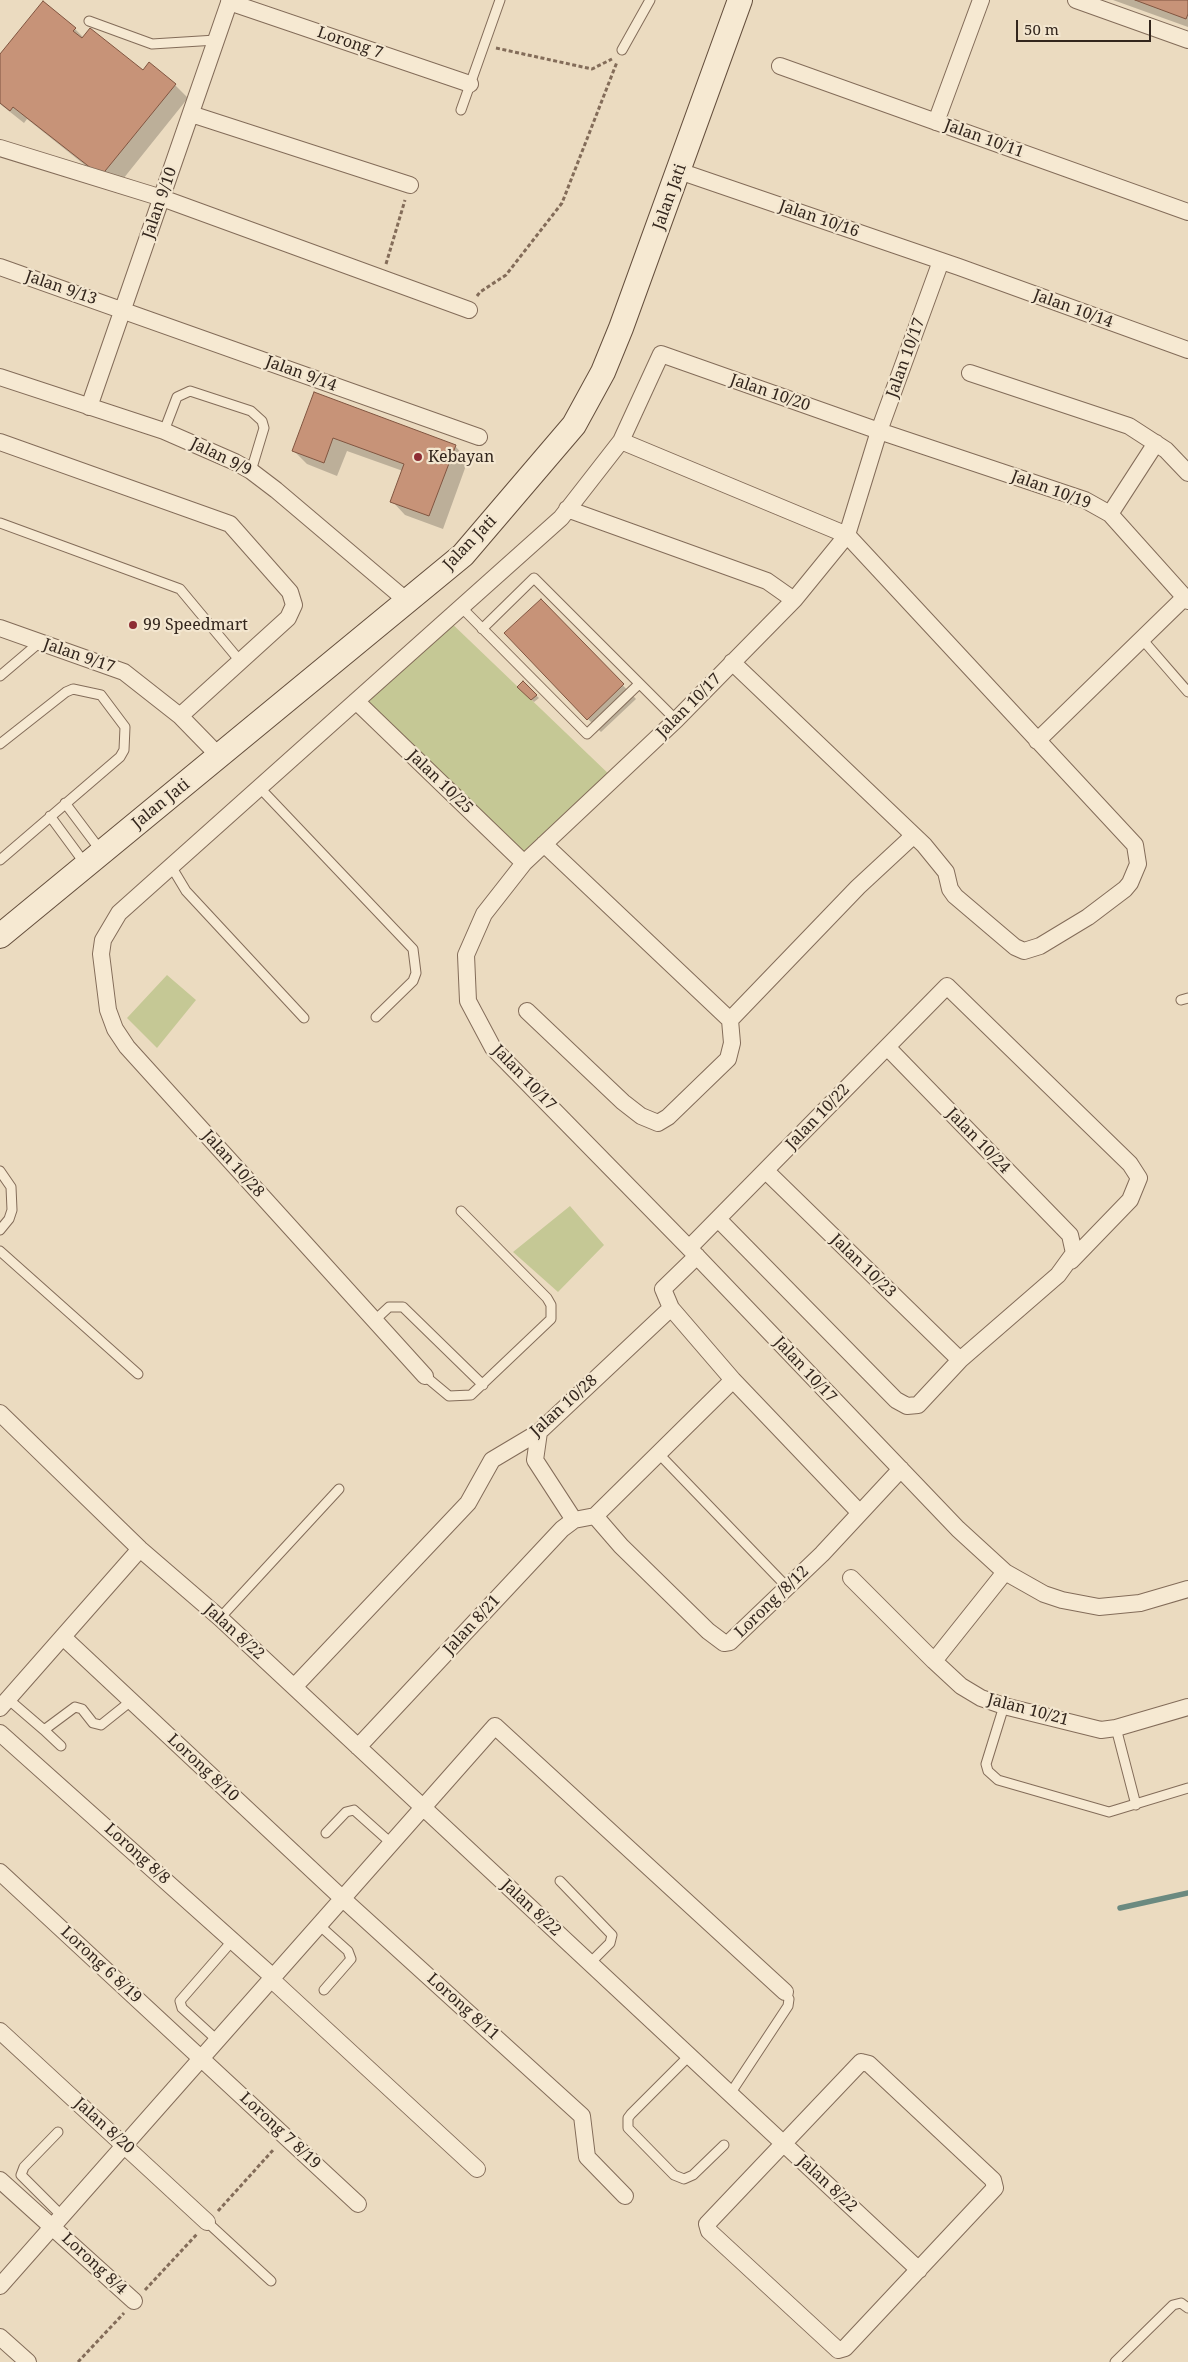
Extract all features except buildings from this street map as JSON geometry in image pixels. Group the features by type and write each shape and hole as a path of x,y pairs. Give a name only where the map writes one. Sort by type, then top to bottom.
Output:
{"street":[{"name":"Jalan Jati","path":"0,936 474,543 574,425 603,372 679,172 740,0"},
{"path":"936,122 981,0"},
{"path":"1076,0 1188,40"},
{"name":"Jalan 9/10","path":"89,407 230,1"},
{"name":"Lorong 7","path":"230,1 470,84"},
{"name":"Jalan 10/11","path":"780,66 1188,212"},
{"path":"191,114 410,185"},
{"path":"0,148 162,198 469,310"},
{"name":"Jalan 10/16","path":"679,172 959,268"},
{"name":"Jalan 10/17","path":"941,261 879,431 847,535 794,600 676,720 524,863 484,914 466,955 468,1002 493,1048 693,1252 958,1529 1005,1572 1044,1594 1062,1600 1099,1606 1140,1603 1188,1589"},
{"name":"Jalan 9/13","path":"0,267 122,310"},
{"name":"Jalan 10/14","path":"959,268 1188,350"},
{"name":"Jalan 9/14","path":"122,310 479,437"},
{"name":"Jalan 10/20","path":"621,441 661,354 879,431"},
{"path":"970,373 1129,426 1166,450 1188,473"},
{"name":"Jalan 9/9","path":"0,377 164,431 252,471 406,601"},
{"name":"Jalan 10/19","path":"879,431 1085,500 1110,514 1186,599"},
{"path":"171,866 561,518 621,441 847,535 1135,845 1138,864 1134,878 1125,889 1088,916 1040,946 1024,951 1004,939 955,896 940,863 924,845 732,662"},
{"path":"0,442 230,524 293,598 292,612 280,625 180,716"},
{"path":"1110,514 1156,443"},
{"path":"568,509 767,581 794,600"},
{"path":"1037,740 1186,599"},
{"name":"Jalan 9/17","path":"0,628 124,672 180,716 219,756"},
{"name":"Jalan 10/25","path":"356,701 524,863"},
{"path":"730,1020 858,886 913,836"},
{"path":"527,1011 623,1102 640,1116 658,1123 668,1117 728,1060 732,1043 730,1020 544,844"},
{"name":"Jalan 10/28","path":"171,866 119,913 103,940 101,954 108,1010 115,1029 127,1047 425,1376"},
{"name":"Jalan 10/22","path":"693,1252 718,1219 947,986 1130,1164 1139,1178 1130,1200 1069,1262"},
{"name":"Jalan 10/24","path":"887,1047 1070,1235 1074,1253 1069,1262"},
{"name":"Jalan 10/23","path":"766,1171 960,1360"},
{"path":"718,1219 896,1400 907,1406 918,1405 960,1360 1054,1279 1069,1262"},
{"path":"693,1252 663,1289 671,1308 733,1380 860,1513"},
{"name":"Jalan 10/28","path":"294,1687 468,1503 492,1460 539,1432 671,1308"},
{"path":"539,1432 535,1460 574,1520 595,1516 733,1380"},
{"name":"Jalan 8/22","path":"0,1413 140,1549 220,1618 919,2270"},
{"name":"Lorong /8/12","path":"595,1516 621,1546 708,1631 724,1643 736,1638 788,1588 901,1469"},
{"name":"Jalan 8/21","path":"358,1746 562,1529 574,1520"},
{"path":"4,1704 140,1549"},
{"path":"934,1661 1005,1572"},
{"name":"Jalan 10/21","path":"851,1578 934,1661 961,1686 980,1698 1004,1706 1101,1730 1116,1728 1188,1707"},
{"name":"Lorong 8/10","path":"63,1637 343,1898"},
{"path":"0,2286 495,1726 785,1992"},
{"name":"Lorong 8/8","path":"0,1733 234,1940 272,1978"},
{"name":"Lorong 6 8/19","path":"0,1872 202,2058"},
{"name":"Lorong 8/11","path":"343,1898 582,2116 587,2157 625,2196"},
{"path":"272,1978 476,2169"},
{"name":"Jalan 8/20","path":"0,2032 207,2222"},
{"name":"Lorong 7 8/19","path":"202,2058 358,2204"},
{"path":"861,2062 868,2064 889,2083 995,2184 993,2192 919,2270 842,2350 834,2348 707,2228 709,2220 861,2062"},
{"name":"Lorong 8/4","path":"0,2180 57,2221 134,2301"},
{"path":"0,2337 28,2362"}],"lane":[{"path":"461,110 500,0"},
{"path":"622,50 650,0"},
{"path":"89,21 152,44 216,40"},
{"path":"164,431 177,397 190,391 251,411 262,421 264,428 252,471"},
{"path":"0,523 180,589 240,661"},
{"path":"482,629 534,578 676,720"},
{"path":"461,607 587,734 640,684"},
{"path":"1142,639 1188,692"},
{"path":"0,676 40,642"},
{"path":"0,744 69,690 94,692 103,697 124,724 124,750 120,757 0,860"},
{"path":"259,787 413,949 416,973 413,981 376,1017"},
{"path":"66,803 94,859"},
{"path":"50,816 94,859"},
{"path":"171,866 186,891 304,1018"},
{"path":"0,1170 11,1187 12,1210 9,1219 0,1230"},
{"path":"425,1376 441,1392 453,1398 471,1395 547,1325 552,1312 547,1298 461,1211"},
{"path":"0,1251 138,1374"},
{"path":"375,1320 389,1307 404,1307 483,1385"},
{"path":"659,1454 788,1588"},
{"path":"220,1618 338,1489"},
{"path":"44,1730 75,1707 82,1709 93,1723 101,1726 131,1700"},
{"path":"4,1704 44,1730 61,1746"},
{"path":"1004,1706 987,1756 988,1771 1002,1782 1113,1812 1188,1788"},
{"path":"1116,1728 1136,1804"},
{"path":"326,1833 346,1812 354,1810 391,1844"},
{"path":"560,1882 612,1935 610,1942 590,1963"},
{"path":"319,1925 348,1951 351,1959 324,1990"},
{"path":"217,2040 182,2008 180,2001 234,1940"},
{"path":"730,2094 788,2006 789,1999 785,1992"},
{"path":"689,2056 631,2114 628,2118 628,2128 674,2175 684,2179 693,2175 724,2145"},
{"path":"57,2221 21,2175 24,2167 58,2132"},
{"path":"207,2222 271,2281"},
{"path":"1116,2362 1173,2305 1181,2303 1188,2308"}],"path":[{"path":"484,44 509,52 592,69 608,62 622,50"},
{"path":"469,310 480,292 506,274 562,203 622,50"},
{"path":"382,278 410,185"},
{"path":"78,2362 286,2137"}],"green space":[{"path":"445,617 614,779 524,863 356,701"},
{"path":"167,975 196,1000 157,1048 127,1018"},
{"path":"570,1206 604,1245 558,1292 513,1252"}],"waterway":[{"path":"1120,1908 1188,1893"}],"place":[{"name":"Kebayan","path":"418,457"},
{"name":"99 Speedmart","path":"133,625"}]}
